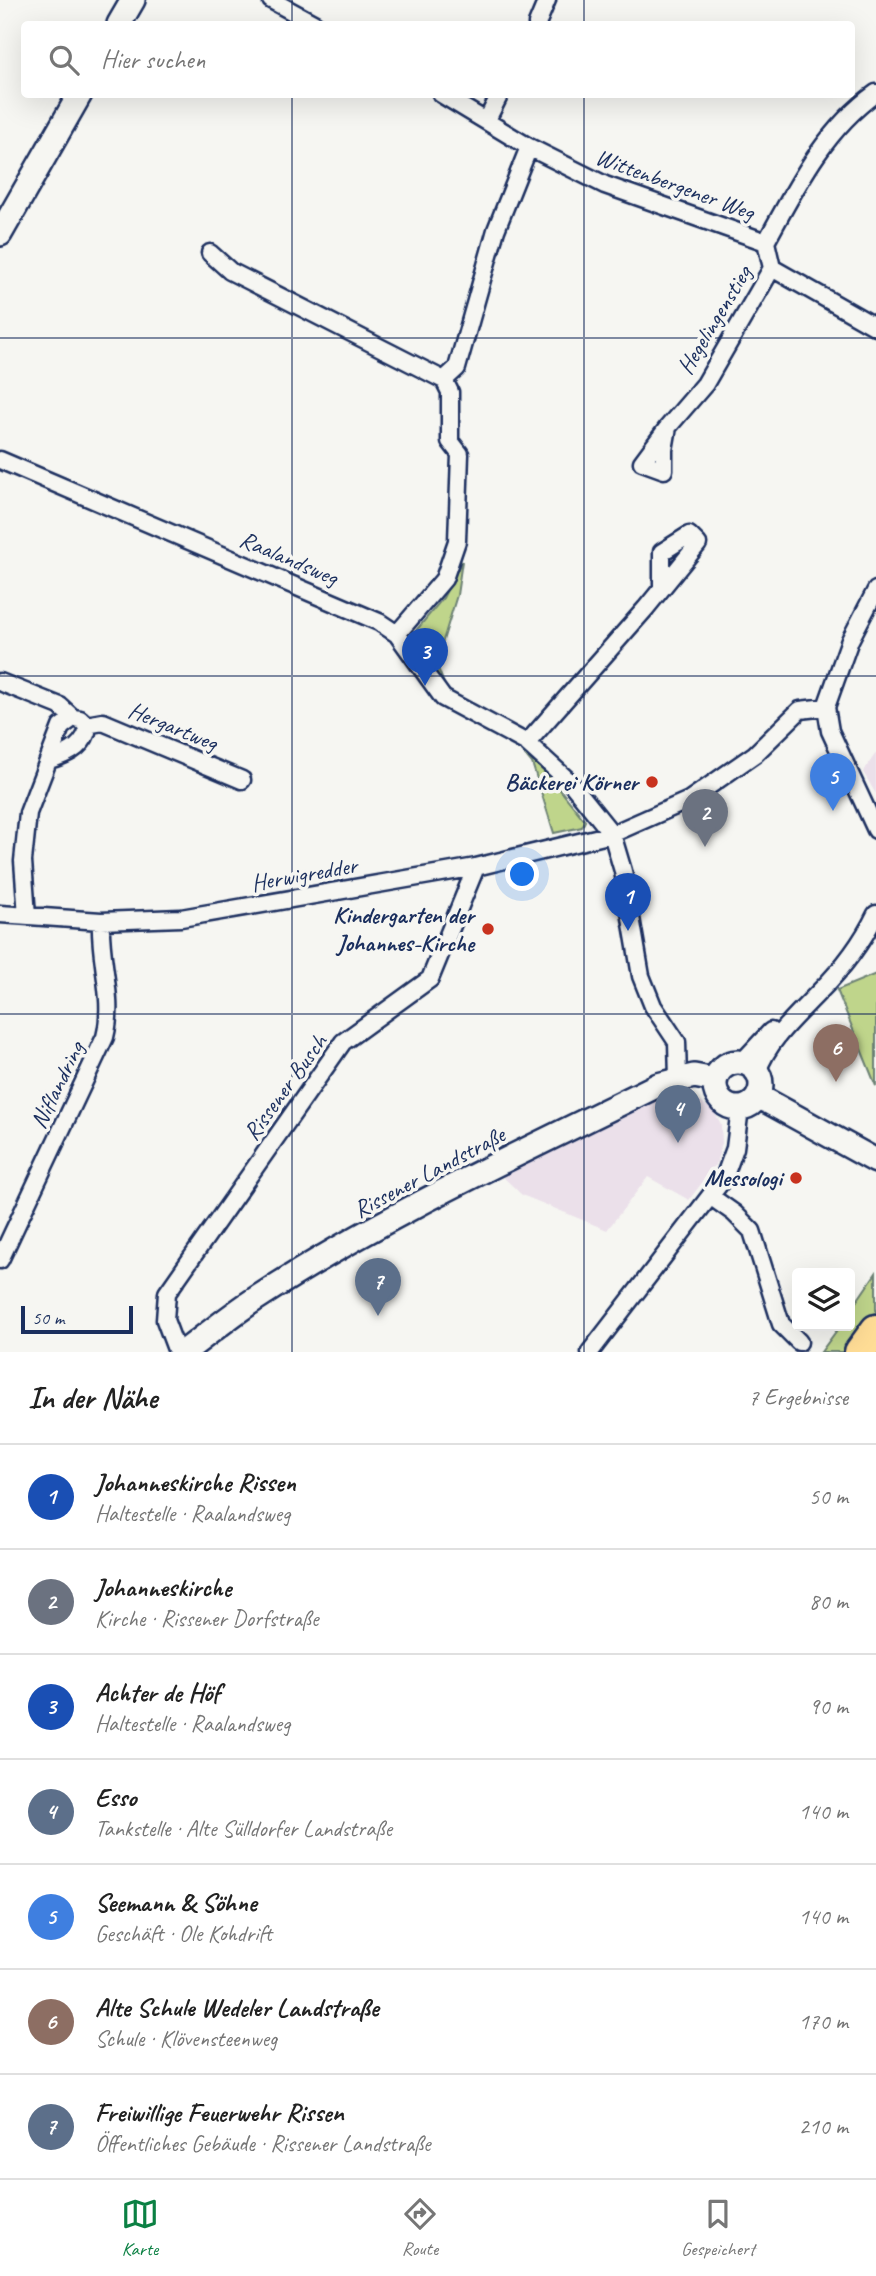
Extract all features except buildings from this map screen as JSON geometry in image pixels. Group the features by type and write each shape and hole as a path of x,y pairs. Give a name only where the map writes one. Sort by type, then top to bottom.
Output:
{"highway":[{"path":"860,1352 876,1330"}],"street":[{"path":"122,21 133,0"},
{"path":"271,0 310,21"},
{"path":"538,21 547,0"},
{"path":"766,242 813,158 860,104 876,93"},
{"path":"0,234 78,98"},
{"name":"Wittenbergener Weg","path":"448,98 529,147 606,185 766,242 772,268"},
{"path":"487,120 498,98"},
{"path":"444,380 457,368 496,230 529,147"},
{"path":"210,253 230,271 444,380 450,392 450,441 460,454 457,541 444,579 397,634"},
{"path":"772,268 876,327"},
{"name":"Hegelingenstieg","path":"668,428 705,384 772,268"},
{"name":"Raalandsweg","path":"0,460 379,622 397,634 443,698 527,743 571,783 612,834 623,871 641,976 653,1006 677,1042 678,1079"},
{"path":"527,743 663,588"},
{"path":"876,590 850,640 826,707 830,731 876,830"},
{"name":"Hergartweg","path":"1,682 60,705 80,721 103,722 242,780"},
{"name":"Herwigredder","path":"0,914 101,921 181,918 476,867 612,834 689,800 755,754 800,710 826,707"},
{"path":"27,916 23,862 28,813 61,727 80,721 88,732 79,746 66,755 49,760"},
{"name":"Rissener Busch","path":"177,1352 165,1320 167,1293 344,1042 430,979 476,867"},
{"path":"749,1067 854,952 876,914"},
{"name":"Niflandring","path":"0,1260 105,1037 110,1003 100,945 101,921"},
{"path":"590,1352 724,1178 749,1102 760,1080 749,1067 735,1062 722,1068 715,1080 718,1097 731,1107 749,1102 876,1161"},
{"name":"Rissener Landstraße","path":"184,1352 266,1292 434,1196 658,1085 694,1076 715,1080"},
{"path":"710,1196 734,1213 752,1231 781,1324 799,1342"}],"shaded area":[{"path":"876,753 876,794 863,772"},
{"path":"673,1097 696,1099 713,1110 721,1124 722,1143 716,1164 689,1200 648,1177 607,1230 522,1195 501,1175 654,1102"}],"green space":[{"path":"462,561 457,595 438,657 438,668 445,686 421,655 414,641 414,633 443,598"},
{"path":"522,751 549,776 585,821 582,827 554,833 532,763"},
{"path":"876,974 876,1086 837,990"},
{"path":"876,1273 876,1312 847,1352 821,1352 836,1331 855,1331 855,1304"}],"place":[{"name":"Achter de Höf","path":"425,686"},
{"name":"Bäckerei Körner","path":"652,782"},
{"name":"Seemann & Söhne","path":"833,811"},
{"name":"Johanneskirche","path":"705,847"},
{"name":"Kindergarten der Johannes-Kirche","path":"488,929"},
{"name":"Johanneskirche Rissen","path":"628,931"},
{"name":"Alte Schule Wedeler Landstraße","path":"836,1082"},
{"name":"Esso","path":"678,1143"},
{"name":"Messologi","path":"796,1178"},
{"name":"Freiwillige Feuerwehr Rissen","path":"378,1316"}]}
